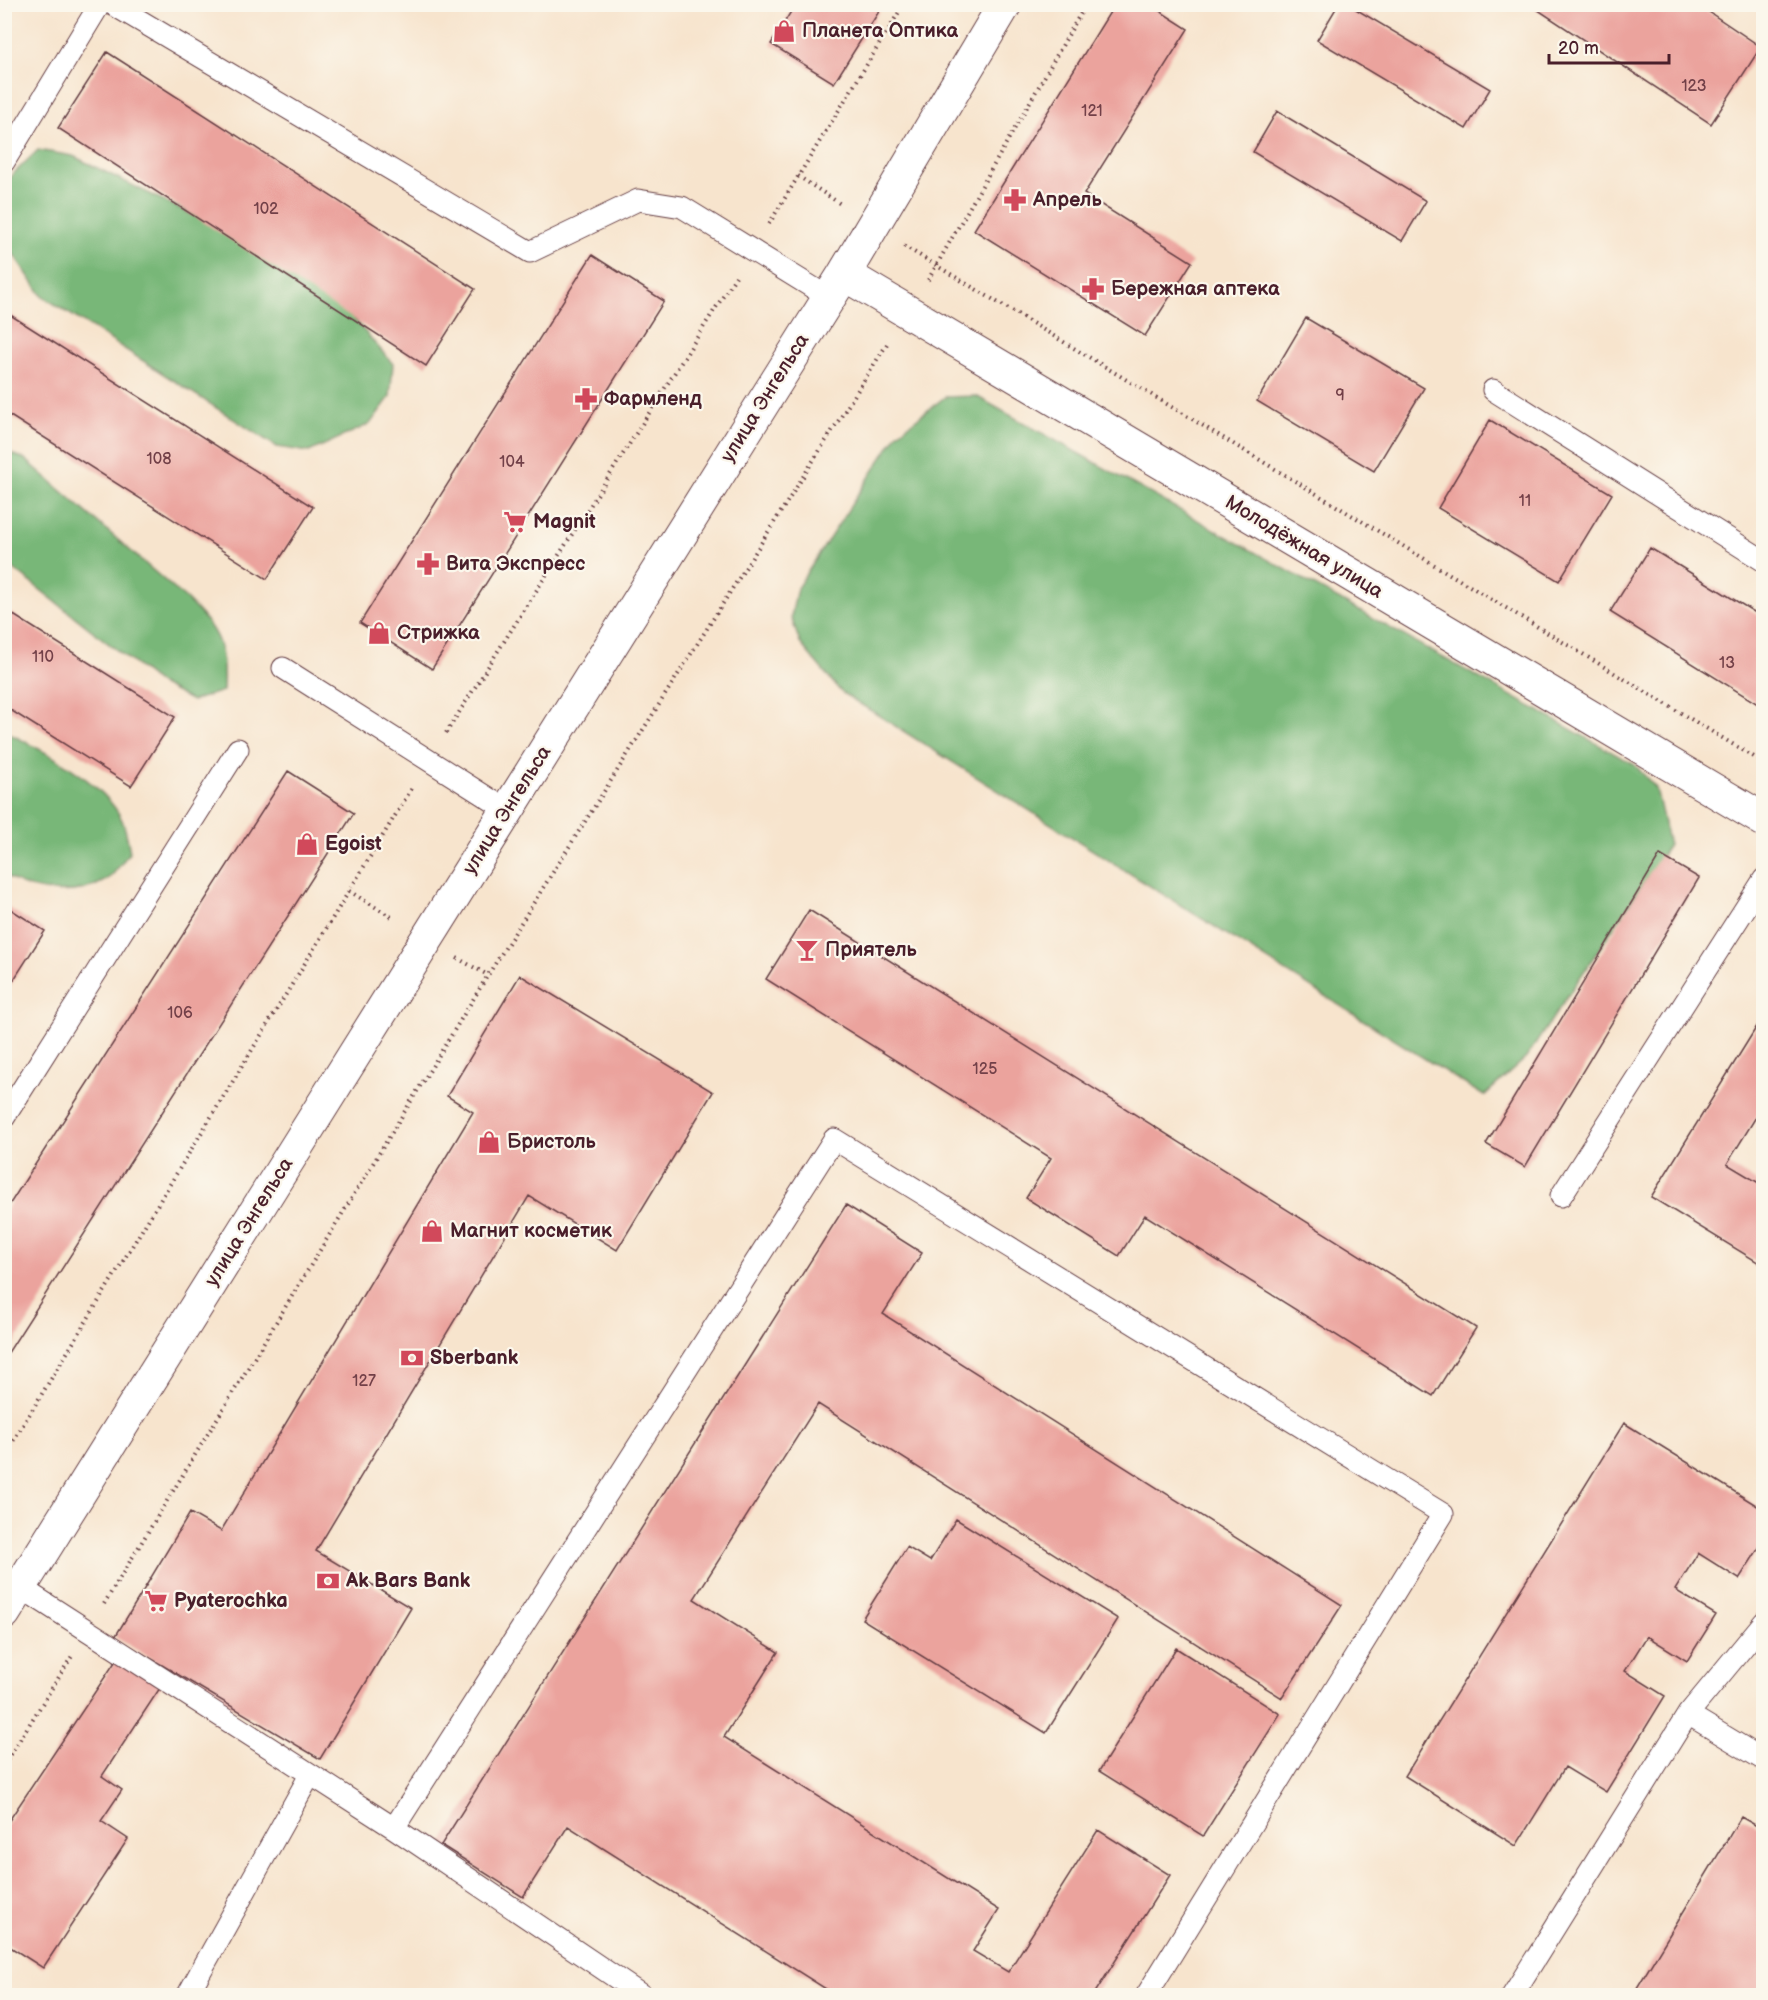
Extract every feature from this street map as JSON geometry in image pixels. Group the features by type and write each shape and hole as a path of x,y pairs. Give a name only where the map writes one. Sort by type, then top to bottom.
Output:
{"main road":[{"name":"улица Энгельса","path":"12,1600 836,286 1005,4"},
{"name":"Молодёжная улица","path":"836,286 908,312 1764,820"}],"lane":[{"path":"4,162 100,4"},
{"path":"112,4 530,252 638,200 682,207 753,251 836,286"},
{"path":"1493,390 1764,561"},
{"path":"283,668 507,810"},
{"path":"4,1118 238,749"},
{"path":"1561,1196 1764,879"},
{"path":"394,1828 834,1139 1443,1514 1146,1995"},
{"path":"12,1600 88,1631 394,1828 643,1995"},
{"path":"1512,1995 1688,1714 1764,1622"},
{"path":"1688,1714 1764,1760"},
{"path":"187,1995 310,1775"}],"path":[{"path":"4,1456 429,761 753,251 904,4"},
{"path":"4,1765 488,975 937,267 1086,4"},
{"path":"798,176 937,267 1764,763"}],"green space":[{"path":"38,150 73,156 199,218 347,311 393,364 390,397 370,424 309,452 277,447 42,296 5,242 4,191 12,175"},
{"path":"976,396 1635,765 1656,788 1669,845 1526,1058 1484,1096 841,692 800,643 791,617 797,588 898,433 945,397"},
{"path":"5,451 25,459 197,610 218,640 223,661 223,691 192,701 160,684 5,562"},
{"path":"4,731 36,747 87,779 113,806 122,820 130,852 109,878 82,889 55,891 28,886 5,875"}],"building":[{"path":"1115,4 1149,4 1188,29 1084,194 1192,262 1145,336 974,230"},
{"path":"1529,4 1697,4 1761,47 1711,124"},
{"path":"795,5 883,5 834,83 771,44"},
{"path":"1338,5 1349,5 1490,89 1466,129 1317,40"},
{"path":"107,52 475,289 426,366 58,128"},
{"path":"1277,111 1426,201 1402,241 1253,152"},
{"path":"592,255 664,301 432,669 360,623"},
{"path":"4,311 313,507 267,579 4,412"},
{"path":"1306,318 1424,388 1374,471 1257,401"},
{"path":"1490,420 1612,494 1559,581 1438,508"},
{"path":"1650,548 1764,618 1764,708 1610,612"},
{"path":"4,609 175,717 131,786 4,706"},
{"path":"288,771 354,813 4,1359 4,1213"},
{"path":"1660,855 1699,878 1525,1167 1486,1144"},
{"path":"4,905 45,931 4,995"},
{"path":"809,910 1476,1328 1433,1396 1145,1215 1119,1256 1026,1198 1051,1158 766,979"},
{"path":"520,975 713,1092 617,1250 529,1196 316,1551 411,1608 320,1759 115,1637 190,1513 221,1531 473,1112 447,1096"},
{"path":"1764,1015 1764,1104 1727,1164 1764,1186 1764,1266 1651,1197"},
{"path":"846,1205 922,1253 883,1314 1342,1605 1282,1698 818,1404 694,1599 778,1652 724,1737 999,1910 973,1951 1008,1972 1098,1830 1170,1875 1093,1996 837,1996 568,1826 523,1897 441,1845"},
{"path":"1624,1423 1764,1510 1764,1540 1739,1579 1698,1553 1675,1590 1716,1615 1687,1661 1647,1636 1625,1671 1665,1696 1606,1792 1565,1767 1516,1846 1405,1776"},
{"path":"956,1519 1118,1619 1046,1733 862,1619 907,1547 930,1561"},
{"path":"1176,1648 1280,1714 1203,1836 1099,1771"},
{"path":"119,1656 162,1685 102,1776 122,1790 101,1821 128,1839 43,1968 4,1943 4,1828"},
{"path":"1741,1817 1764,1830 1764,1996 1632,1996"}],"place":[{"name":"Планета Оптика","path":"784,31"},
{"name":"Апрель","path":"1015,200"},
{"name":"Бережная аптека","path":"1093,289"},
{"name":"Фармленд","path":"586,399"},
{"name":"Magnit","path":"515,522"},
{"name":"Вита Экспресс","path":"428,564"},
{"name":"Стрижка","path":"379,633"},
{"name":"Egoist","path":"307,844"},
{"name":"Приятель","path":"807,950"},
{"name":"Бристоль","path":"489,1142"},
{"name":"Магнит косметик","path":"432,1231"},
{"name":"Sberbank","path":"412,1358"},
{"name":"Ak Bars Bank","path":"328,1581"},
{"name":"Pyaterochka","path":"156,1601"}]}
